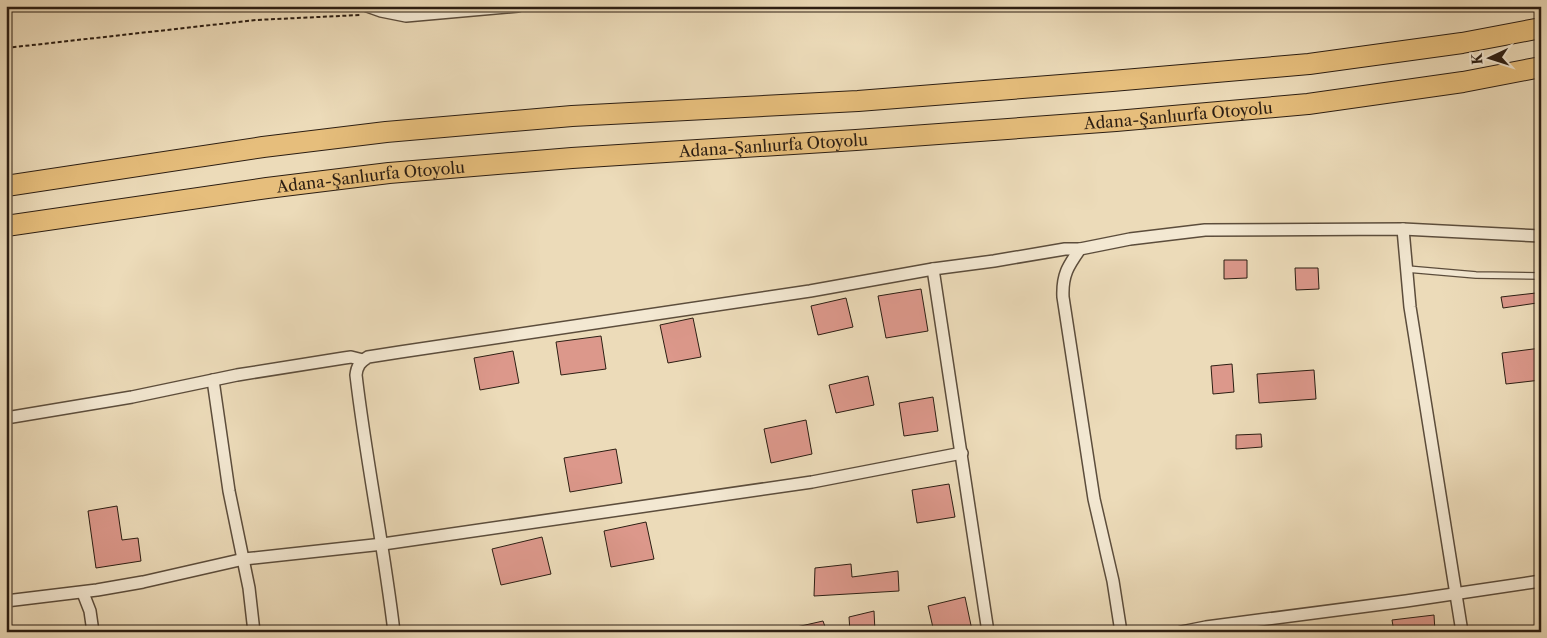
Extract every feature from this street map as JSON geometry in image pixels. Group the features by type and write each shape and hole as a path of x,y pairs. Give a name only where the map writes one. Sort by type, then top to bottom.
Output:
{"highway":[{"path":"6,186 263,147 386,132 572,116 858,100 1309,64 1462,43 1541,28"},
{"name":"Adana-Şanlıurfa Otoyolu","path":"6,226 267,188 389,173 572,158 1097,123 1298,105 1463,82 1541,67"}],"street":[{"path":"365,11 381,11 406,16 518,6"},
{"path":"1403,229 1410,307 1462,632"},
{"path":"394,632 383,544 366,452 356,375 357,367 364,360 373,356 810,291 933,269 1065,249 1080,249 1130,239 1205,230 1403,229 1541,236"},
{"path":"1080,249 1065,272 1063,297 1094,499 1113,581 1121,632"},
{"path":"933,269 988,632"},
{"path":"6,418 344,358 351,357 364,360"},
{"path":"213,380 229,490 250,588 254,632"},
{"path":"6,601 83,592 143,582 244,559 383,544 812,482 962,454"},
{"path":"1181,632 1541,581"},
{"path":"83,592 90,611 93,632"}],"lane":[{"path":"1407,269 1476,275 1541,276"}],"path":[{"path":"6,48 256,20 365,11"}],"building":[{"path":"1224,260 1247,260 1247,278 1224,279"},
{"path":"1295,268 1318,268 1319,289 1296,290"},
{"path":"921,289 928,331 886,338 878,296"},
{"path":"1536,293 1537,303 1503,308 1501,297"},
{"path":"846,298 853,327 818,335 811,306"},
{"path":"693,318 701,357 668,363 660,325"},
{"path":"601,336 606,369 561,375 556,342"},
{"path":"1541,348 1541,380 1506,384 1502,353"},
{"path":"513,351 519,383 480,390 474,358"},
{"path":"1232,364 1234,392 1213,394 1211,366"},
{"path":"1314,370 1316,399 1259,403 1257,374"},
{"path":"868,376 874,405 836,413 829,385"},
{"path":"933,397 938,431 904,436 899,403"},
{"path":"806,420 812,454 771,463 764,429"},
{"path":"1261,434 1262,447 1236,449 1236,435"},
{"path":"616,449 622,483 570,492 564,458"},
{"path":"949,484 955,517 917,523 912,490"},
{"path":"117,506 122,540 138,538 141,561 96,568 88,511"},
{"path":"646,522 654,559 611,567 604,531"},
{"path":"542,537 551,574 501,585 492,549"},
{"path":"851,564 852,577 898,571 899,591 814,596 815,568"},
{"path":"965,597 972,630 963,632 934,632 928,606"},
{"path":"874,611 875,632 850,632 849,617"},
{"path":"1434,615 1435,632 1394,632 1392,620"},
{"path":"823,621 827,632 792,632 792,628"}]}
